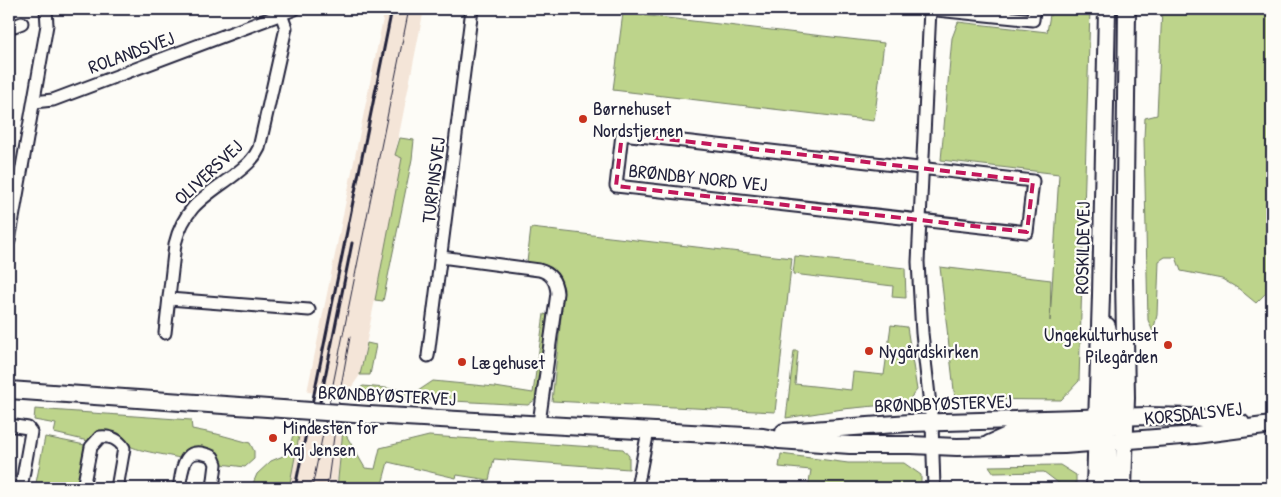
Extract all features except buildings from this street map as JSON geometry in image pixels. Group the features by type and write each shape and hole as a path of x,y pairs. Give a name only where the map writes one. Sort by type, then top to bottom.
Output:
{"street":[{"path":"9,241 47,25 46,9"},
{"name":"ROLANDSVEJ","path":"34,102 53,100 295,9"},
{"name":"TURPINSVEJ","path":"428,356 472,9"},
{"path":"934,488 934,446 922,333 918,262 929,9 1033,20 1034,9"},
{"name":"ROSKILDEVEJ","path":"1107,9 1102,295 1110,430 1123,488"},
{"name":"ROSKILDEVEJ","path":"1095,488 1110,430 1124,175 1127,9"},
{"name":"OLIVERSVEJ","path":"165,333 175,244 178,230 184,218 203,197 247,166 259,148 286,28 281,14"},
{"path":"9,28 22,23"},
{"name":"BRØNDBY NORD VEJ","path":"622,134 1033,181 1027,232 919,220 616,186 622,134"},
{"path":"441,257 539,270 548,274 553,280 557,293 539,423"},
{"path":"169,299 308,310"},
{"name":"BRØNDBYØSTERVEJ","path":"9,390 282,409 763,437 779,440 850,445 1064,445 1110,430"},
{"name":"KORSDALSVEJ","path":"1110,430 1194,417 1269,425"},
{"name":"BRØNDBYØSTERVEJ","path":"763,437 780,432 910,423 1110,430"},
{"path":"9,425 28,428 31,432 21,488"},
{"name":"KORSDALSVEJ","path":"1110,430 1195,435 1269,425"},
{"path":"1109,488 1110,430"},
{"path":"637,488 648,431"},
{"path":"83,488 91,447 100,437 105,437 114,438 124,448 117,488"},
{"path":"178,488 186,458 193,453 200,452 213,456 216,464 213,488"}],"highlighted area":[{"path":"622,134 1033,181 1027,232 616,186"}],"shaded area":[{"path":"385,9 424,9 395,155 403,158 360,375 346,395 307,392"},
{"path":"301,426 343,430 336,488 289,488"}],"green space":[{"path":"1051,9 1090,9 1079,381 1061,400 955,399 940,267 1051,280 1050,321 1059,174 941,160 952,38 958,22 1047,32"},
{"path":"1162,9 1229,9 1272,16 1272,287 1256,303 1239,289 1222,279 1181,271 1176,257 1165,257 1159,261 1157,315 1153,332 1148,320 1144,138 1145,118 1157,115"},
{"path":"623,13 884,43 874,121 613,90"},
{"path":"400,138 414,140 412,159 383,301 375,300 402,158 395,155"},
{"path":"531,228 792,258 775,412 552,401 564,289 558,276 551,268 527,262"},
{"path":"795,256 905,268 906,298 892,297 893,286 793,274"},
{"path":"544,314 547,315 536,399 528,405 359,396 360,388 363,386 418,391 433,381 533,393"},
{"path":"891,325 907,327 917,390 906,403 843,409 786,418 794,351 798,351 795,384 851,390 853,372 884,375"},
{"path":"367,343 376,345 370,375 360,375"},
{"path":"35,409 191,420 192,429 250,443 254,451 254,459 245,467 221,464 213,453 202,449 191,451 179,458 134,448 119,435 111,432 97,433 90,437 88,441 54,433 56,424 34,420"},
{"path":"301,426 289,488 251,488 257,474 271,461 283,456 290,446 295,427"},
{"path":"343,430 365,468 375,469 380,448 429,436 623,449 629,456 629,469 494,459 489,480 457,475 456,478 388,462 381,488 337,488"},
{"path":"45,437 85,445 77,488 35,488"},
{"path":"781,454 848,463 904,463 921,475 921,488 808,488 811,470 779,467"},
{"path":"1060,465 1076,475 1076,488 1065,488 1044,472 994,473 989,466"}],"tram line":[{"path":"312,488 409,9"},
{"path":"327,488 340,392 350,337"}],"railway":[{"path":"295,488 392,9"},
{"path":"319,407 352,243"}],"place":[{"name":"Børnehuset Nordstjernen","path":"583,119"},
{"name":"Ungekulturhuset Pilegården","path":"1168,345"},
{"name":"Nygårdskirken","path":"869,351"},
{"name":"Lægehuset","path":"462,362"},
{"name":"Mindesten for Kaj Jensen","path":"273,438"}]}
